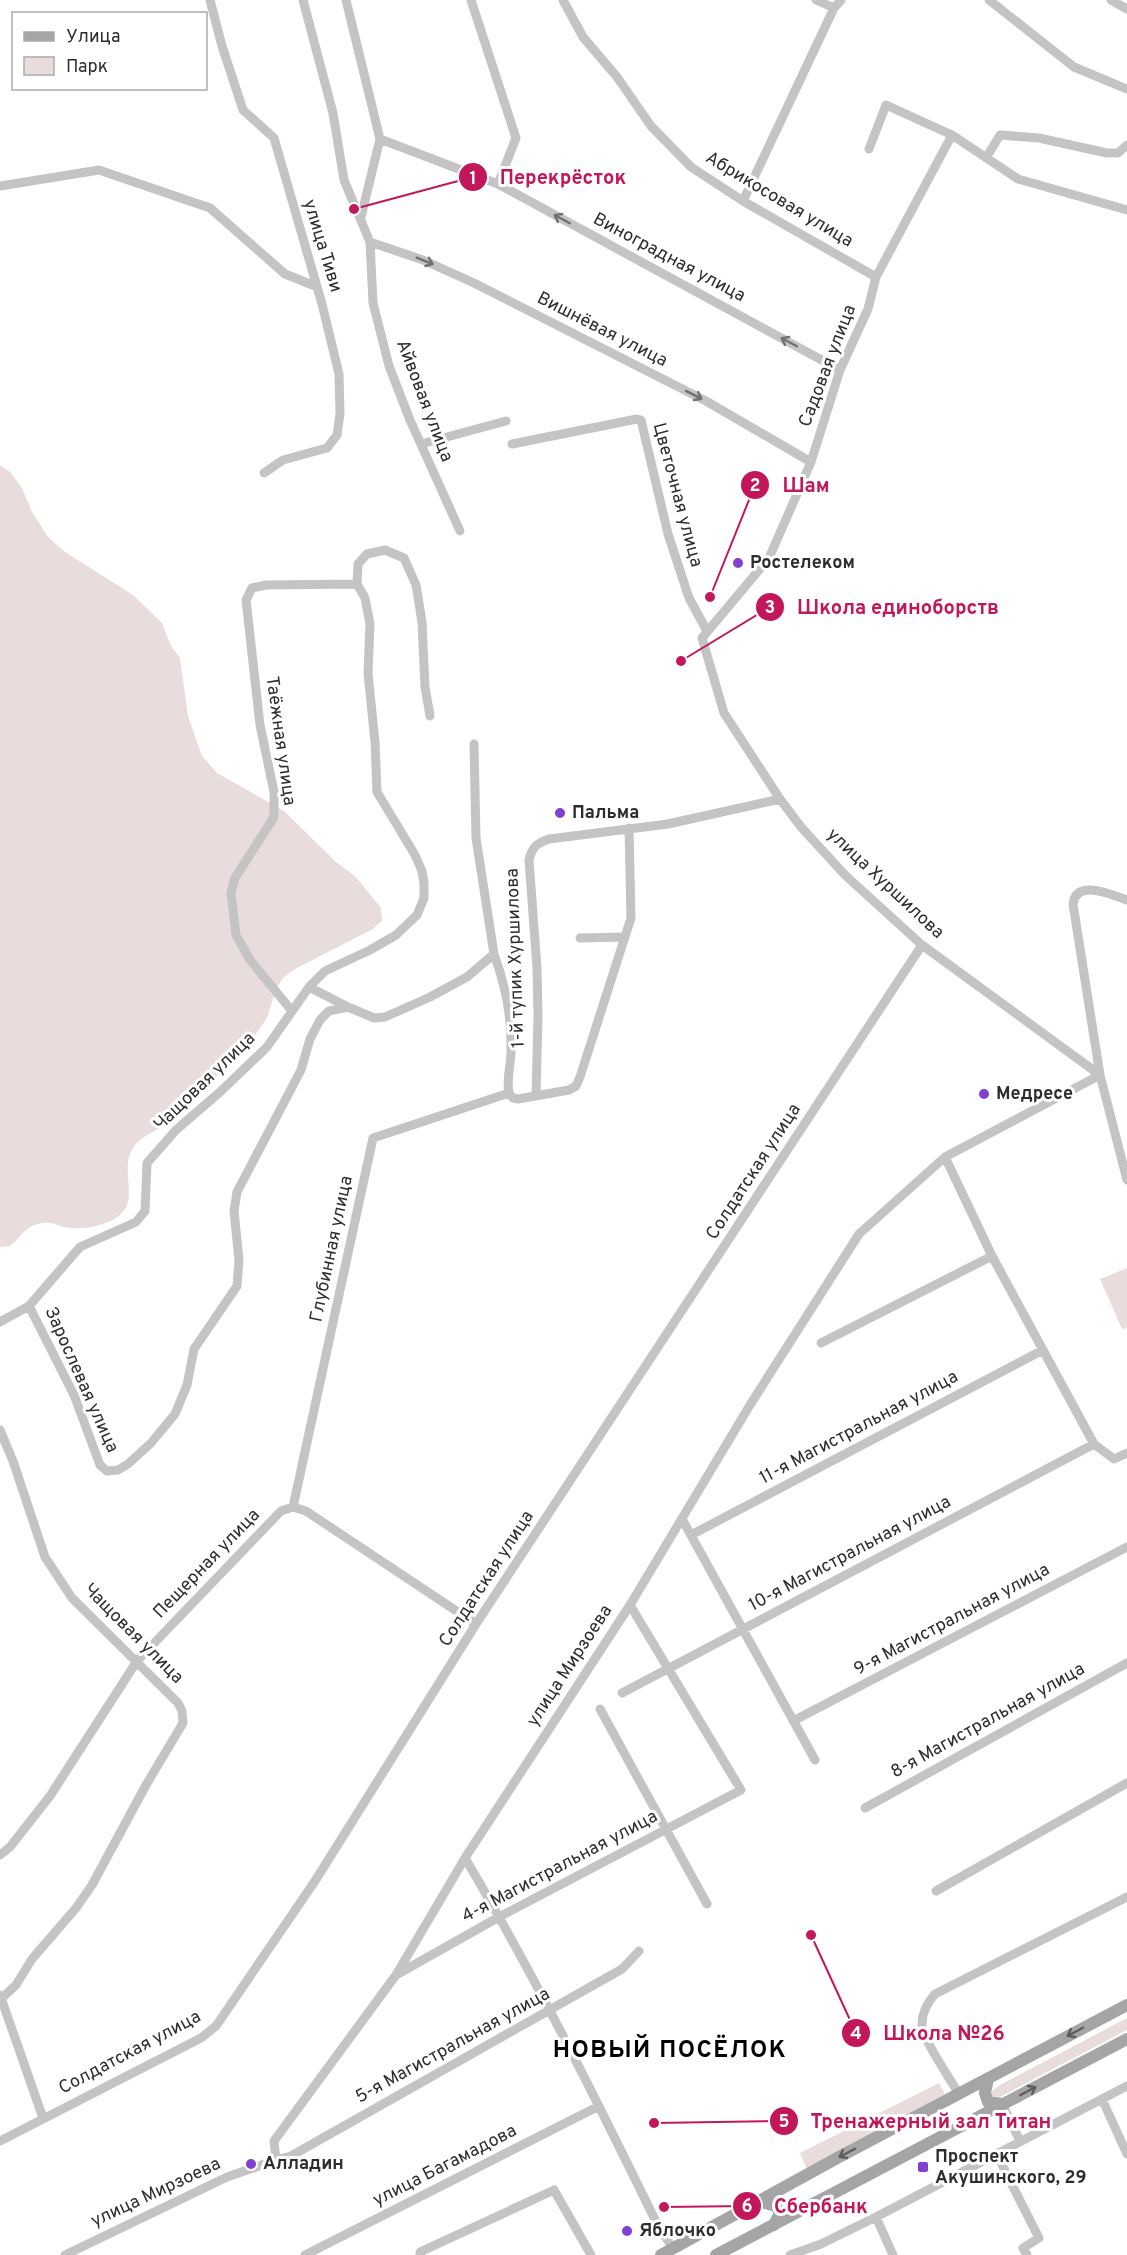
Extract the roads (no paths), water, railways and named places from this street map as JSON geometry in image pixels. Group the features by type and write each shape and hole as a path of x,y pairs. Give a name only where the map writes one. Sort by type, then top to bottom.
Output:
{"main road":[{"path":"661,2255 1127,2005"},
{"path":"716,2255 1127,2039"},
{"path":"988,2079 985,2093 988,2102 1002,2104"},
{"path":"758,2201 776,2206 780,2213 774,2225"}],"street":[{"name":"улица Тиви","path":"210,0 243,110 273,138 315,286 325,313 339,374 340,413 337,435 327,448 283,460 264,473"},
{"name":"Айвовая улица","path":"303,0 333,113 344,180 370,242 373,303 389,366 460,531"},
{"path":"346,0 380,139 361,218"},
{"path":"471,0 516,138 498,184"},
{"name":"Абрикосовая улица","path":"563,0 583,37 617,77 651,126 691,167 743,201 876,277"},
{"path":"816,0 834,8"},
{"path":"743,201 834,8 841,0"},
{"path":"989,0 1074,67 1127,89"},
{"path":"1111,0 1127,9"},
{"path":"869,149 886,105 952,135 1018,179 1127,210"},
{"name":"Садовая улица","path":"707,632 769,558 811,462 840,370 868,309 876,277 952,135"},
{"path":"986,158 1000,135 1040,138 1107,153 1118,153 1127,145"},
{"name":"Виноградная улица","path":"380,139 498,184 840,370"},
{"path":"0,186 99,170 210,208 285,273 315,286"},
{"name":"Вишнёвая улица","path":"370,242 423,260 474,283 706,401 811,462"},
{"name":"Цветочная улица","path":"512,444 641,420 668,534 689,598 707,632"},
{"path":"421,444 506,421"},
{"path":"357,584 358,564 367,554 385,550 404,558 416,585 422,622 425,687 430,716"},
{"name":"Чащовая улица","path":"0,1322 29,1306 80,1247 136,1222 145,1211 147,1163 176,1130 267,1047 309,987 325,971 396,935 417,915 424,898 423,877 415,855 377,792 368,673 370,624 365,598 357,584"},
{"name":"Таёжная улица","path":"292,1011 250,960 236,935 231,893 235,878 274,817 274,792 260,725 246,600 252,588 266,585 357,584"},
{"name":"улица Хуршилова","path":"707,632 702,638 724,713 801,827 845,875 922,945 1100,1075"},
{"path":"309,987 374,1018 385,1017 430,997 466,977 494,954 476,838 474,744"},
{"name":"1-й тупик Хуршилова","path":"536,1096 538,1016 529,860 531,850 538,843 549,839 668,824 780,799"},
{"path":"509,1093 513,1098 518,1099 569,1090 576,1086 631,918 629,828"},
{"path":"1127,900 1100,891 1087,890 1077,892 1072,904 1100,1075 1127,1180"},
{"path":"580,938 625,937"},
{"name":"Солдатская улица","path":"0,2141 201,2038 216,2026 321,1872 476,1624 922,945"},
{"name":"1-й тупик Хуршилова","path":"494,954 502,976 509,1020 511,1051 509,1093"},
{"name":"Зарослевая улица","path":"29,1306 74,1395 100,1465 107,1471 118,1470 151,1443 175,1414 187,1385 194,1349 237,1286 239,1260 234,1211 237,1192 301,1070 310,1039 320,1020 329,1011 348,1007"},
{"name":"улица Мирзоева","path":"65,2255 227,2177 276,2160 274,2141 279,2133 396,1975 465,1858 630,1605 750,1406 859,1234 945,1157 1100,1075"},
{"name":"Глубинная улица","path":"293,1507 373,1138 509,1093"},
{"path":"945,1157 993,1256 1094,1444 1114,1459 1127,1453"},
{"path":"821,1343 993,1256"},
{"name":"11-я Магистральная улица","path":"691,1535 1043,1350"},
{"name":"Чащовая улица","path":"0,1430 13,1461 45,1557 72,1598 178,1703 183,1723 146,1785 92,1885 76,1908 32,1959 16,1985 1,1996"},
{"name":"10-я Магистральная улица","path":"622,1693 1094,1444"},
{"path":"293,1507 306,1511 476,1624"},
{"name":"Пещерная улица","path":"0,1855 10,1847 50,1796 137,1661 281,1511 293,1507"},
{"path":"682,1519 815,1761"},
{"name":"9-я Магистральная улица","path":"793,1721 1127,1547"},
{"path":"630,1605 668,1669"},
{"name":"8-я Магистральная улица","path":"865,1808 1127,1663"},
{"name":"4-я Магистральная улица","path":"396,1975 499,1917 741,1790 668,1669"},
{"path":"600,1709 707,1904"},
{"path":"936,1891 1127,1783"},
{"path":"465,1858 550,2011 659,2228 673,2248"},
{"path":"959,2094 922,2031 927,2003 935,1994 1127,1897"},
{"name":"5-я Магистральная улица","path":"276,2160 291,2156 550,2011 622,1969 639,1951"},
{"path":"1,1996 43,2118"},
{"path":"790,2255 820,2244 876,2217 1127,2086"},
{"path":"1102,2098 1127,2154"},
{"path":"1002,2104 1020,2141"},
{"name":"улица Багамадова","path":"305,2255 599,2106"},
{"path":"996,2153 1039,2238 1025,2251"},
{"path":"420,2255 420,2252 554,2190 591,2255"},
{"path":"876,2217 893,2255"}],"place":[{"name":"Перекрёсток","path":"354,209"},
{"name":"Ростелеком","path":"738,563"},
{"name":"Шам","path":"710,597"},
{"name":"Школа единоборств","path":"681,661"},
{"name":"Пальма","path":"560,813"},
{"name":"Медресе","path":"984,1094"},
{"name":"Школа №26","path":"811,1935"},
{"name":"Тренажерный зал Титан","path":"654,2123"},
{"name":"Алладин","path":"251,2164"},
{"name":"Проспект Акушинского, 29","path":"923,2167"},
{"name":"Сбербанк","path":"664,2207"},
{"name":"Яблочко","path":"627,2231"}],"district":[{"name":"НОВЫЙ ПОСЁЛОК","path":"670,2051"}]}
